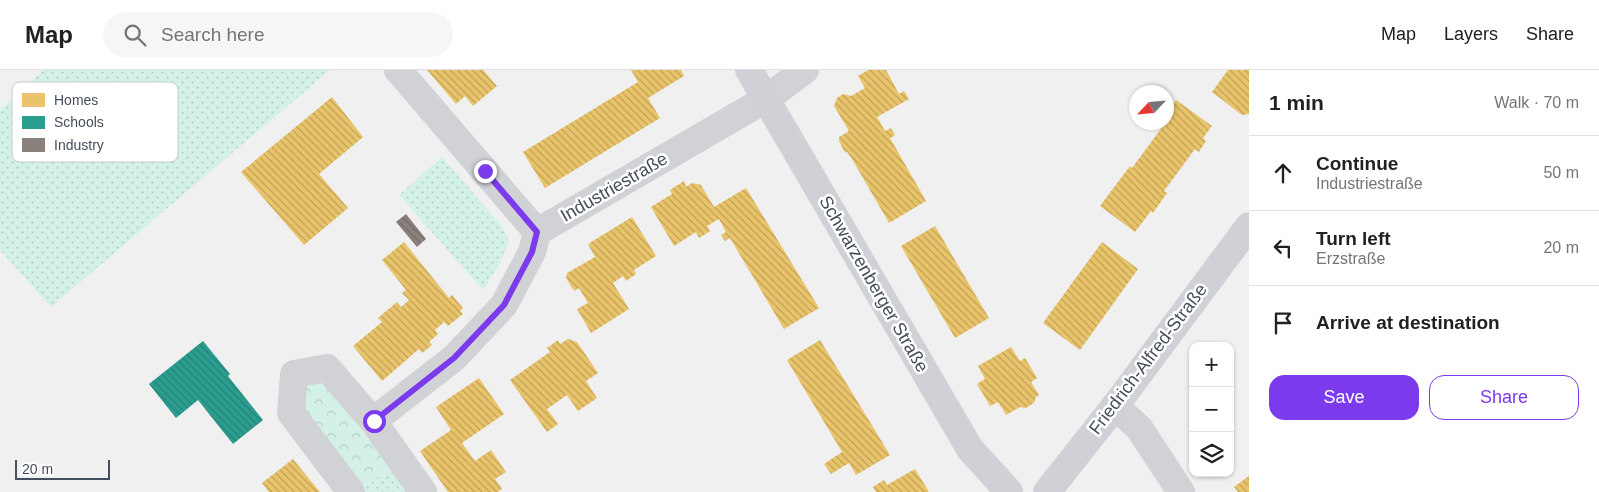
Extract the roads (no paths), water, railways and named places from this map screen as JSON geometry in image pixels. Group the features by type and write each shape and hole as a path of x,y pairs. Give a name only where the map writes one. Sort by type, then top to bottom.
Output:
{"main road":[{"name":"Schwarzenberger Straße","path":"749,70 970,449 1009,492"},
{"name":"Friedrich-Alfred-Straße","path":"1047,492 1115,406 1249,226"}],"street":[{"path":"374,421 454,358 504,305 532,252 537,232 398,70"},
{"name":"Industriestraße","path":"537,232 766,99 805,70"},
{"path":"351,492 291,413 294,374 327,368 374,421 423,492"},
{"path":"1115,406 1139,428 1181,492"}]}
